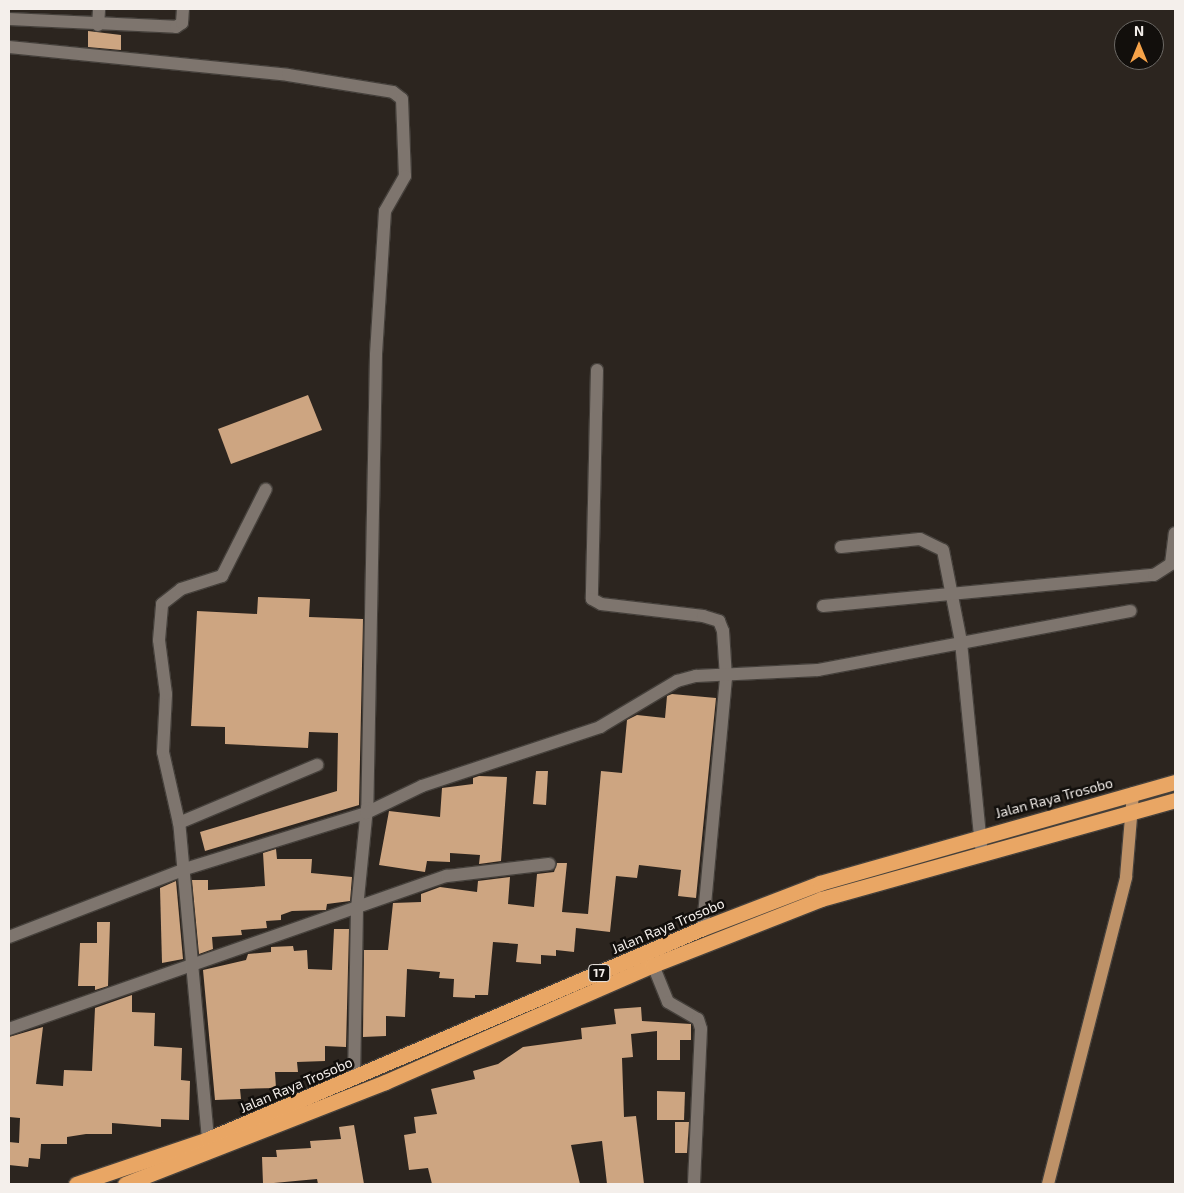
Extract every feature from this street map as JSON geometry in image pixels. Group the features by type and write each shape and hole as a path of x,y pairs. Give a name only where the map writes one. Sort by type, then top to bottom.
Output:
{"highway":[{"name":"Jalan Raya Trosobo","path":"76,1184 208,1139 704,928 820,883 980,835 1175,782"},
{"name":"17","path":"125,1184 342,1100 655,971 821,899 981,851 1133,819 1175,800"},
{"path":"342,1100 348,1080"}],"main road":[{"path":"1048,1184 1131,850 1133,793"}],"street":[{"path":"98,25 99,9"},
{"path":"13,16 98,25 176,27 182,23 183,9"},
{"path":"9,47 288,75 393,92 402,99 405,176 385,211 376,355 367,806 357,909 348,1080"},
{"path":"597,370 592,599 601,604 719,621 726,673 704,928"},
{"path":"208,1139 184,862 179,824 163,752 166,694 160,640 162,604 181,589 222,576 266,489"},
{"path":"823,606 1154,575 1171,564 1175,533"},
{"path":"841,547 920,539 933,543 943,550 961,642 981,851"},
{"path":"9,937 184,862 367,806 600,727 677,681 696,676 726,673 818,670 1130,611"},
{"path":"179,824 317,766"},
{"path":"9,1029 455,874 549,864"},
{"path":"655,971 662,992 676,1009 698,1019 701,1029 694,1184"}],"building":[{"path":"88,31 121,35 121,50 88,47"},
{"path":"308,395 322,430 231,464 218,429"},
{"path":"258,597 310,599 309,617 363,619 359,805 205,851 200,832 337,791 338,733 309,732 308,748 225,744 225,727 191,726 197,611 257,614"},
{"path":"672,694 716,698 696,898 678,896 681,870 639,865 637,878 616,876 610,932 576,928 574,952 556,950 556,956 541,955 541,964 516,962 518,944 493,942 488,995 475,995 475,998 453,997 454,979 439,978 440,972 407,969 405,1017 386,1016 386,1036 363,1037 364,950 388,950 393,903 421,902 421,894 440,887 477,892 478,881 510,877 508,904 534,907 537,874 554,872 557,863 567,863 562,912 588,914 601,771 622,773 627,720 637,715 665,718 667,696"},
{"path":"536,771 548,771 546,805 533,804"},
{"path":"479,776 507,777 501,861 479,864 480,855 450,853 450,862 427,861 425,872 379,865 389,811 440,817 442,788 473,784 473,778"},
{"path":"276,849 277,859 312,859 311,873 352,877 350,901 327,904 326,910 292,911 281,915 281,920 266,921 267,928 241,930 242,935 212,937 213,949 199,954 192,880 208,880 208,890 265,886 263,853"},
{"path":"176,881 183,959 162,963 160,888"},
{"path":"97,922 110,922 108,986 95,990 95,986 78,986 80,943 97,943"},
{"path":"334,929 349,929 346,1047 325,1046 325,1061 297,1062 298,1072 275,1072 276,1088 240,1089 241,1099 215,1100 203,970 246,960 248,954 271,952 271,947 293,946 294,951 307,950 308,969 332,970"},
{"path":"132,995 132,1012 155,1013 154,1046 182,1048 181,1080 190,1081 189,1120 161,1119 161,1127 112,1123 112,1134 86,1134 67,1137 67,1144 41,1144 40,1159 29,1158 28,1167 9,1165 9,1142 19,1143 20,1118 9,1117 9,1037 43,1027 36,1084 63,1086 64,1070 92,1071 95,1008"},
{"path":"641,1007 642,1021 691,1024 691,1040 680,1040 680,1060 657,1060 657,1031 631,1034 633,1057 622,1058 624,1117 636,1116 644,1184 607,1184 602,1141 571,1145 580,1184 432,1184 428,1168 409,1170 404,1135 416,1133 414,1117 437,1114 431,1089 475,1079 473,1071 498,1064 523,1047 582,1039 581,1028 616,1024 614,1009"},
{"path":"657,1091 685,1092 684,1120 657,1120"},
{"path":"675,1122 689,1122 687,1153 675,1153"},
{"path":"354,1125 364,1184 318,1184 317,1179 263,1184 262,1157 277,1157 276,1150 311,1148 310,1141 341,1139 339,1127"}]}
